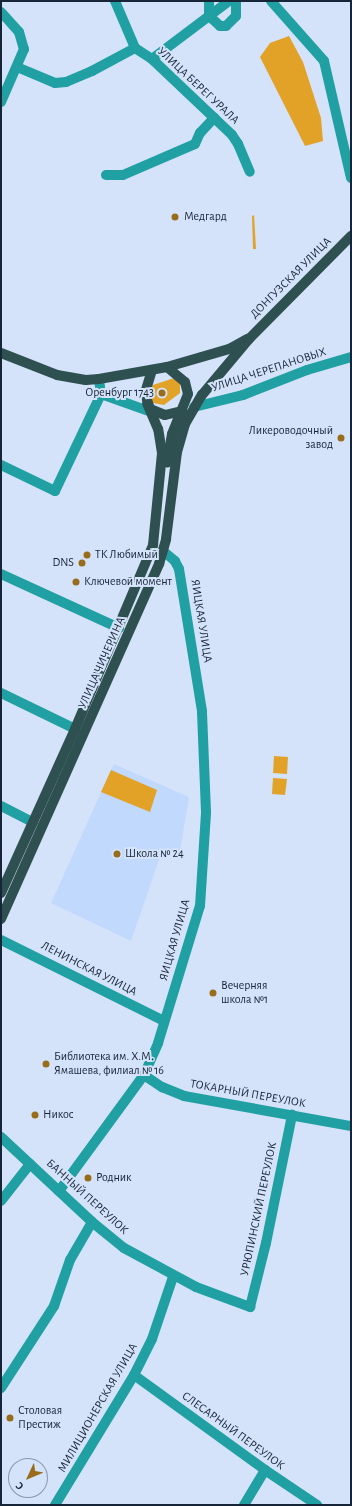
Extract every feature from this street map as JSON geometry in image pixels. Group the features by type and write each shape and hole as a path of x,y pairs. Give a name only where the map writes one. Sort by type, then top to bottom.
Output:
{"main road":[{"name":"ДОНГУЗСКАЯ УЛИЦА","path":"249,338 351,236"},
{"path":"1,353 57,374 86,380 167,367 229,349 249,338"},
{"name":"УЛИЦА ЧИЧЕРИНА","path":"1,919 89,727 163,551 170,494 179,440 194,407 249,338"},
{"path":"167,367 180,375 188,388 188,394 177,411 167,462 170,494"},
{"path":"152,370 146,386 152,410 177,411 194,407"},
{"name":"УЛИЦА ЧИЧЕРИНА","path":"1,893 75,729 143,572 156,531 162,453 158,429 152,410"}],"street":[{"path":"17,67 55,83 66,82 92,72 135,48 115,1"},
{"path":"209,1 209,16 214,23 226,26 236,16 236,1"},
{"path":"152,59 229,1"},
{"path":"271,1 324,61 351,178"},
{"path":"1,12 23,41 24,49 1,102"},
{"name":"УЛИЦА БЕРЕГ УРАЛА","path":"135,48 152,59 214,118 238,144 250,172"},
{"path":"106,175 124,175 195,144 200,134 214,118"},
{"name":"УЛИЦА ЧЕРЕПАНОВЫХ","path":"194,407 243,395 307,370 351,357"},
{"path":"1,466 55,491 101,394 99,379"},
{"path":"101,394 152,410"},
{"name":"ЯИЦКАЯ УЛИЦА","path":"59,1191 144,1075 158,1043 200,906 206,812 202,711 187,606 179,569 175,561 163,551"},
{"path":"1,574 118,628"},
{"path":"1,693 75,729"},
{"path":"1,806 33,822"},
{"name":"ЛЕНИНСКАЯ УЛИЦА","path":"1,940 164,1021"},
{"name":"ТОКАРНЫЙ ПЕРЕУЛОК","path":"144,1075 162,1087 184,1096 351,1126"},
{"name":"УРЮПИНСКИЙ ПЕРЕУЛОК","path":"250,1307 266,1243 292,1115"},
{"name":"БАННЫЙ ПЕРЕУЛОК","path":"1,1137 92,1222 124,1248 173,1277 250,1307"},
{"path":"1,1200 30,1164"},
{"path":"1,1388 54,1306 70,1260 92,1222"},
{"name":"МИЛИЦИОНЕРСКАЯ УЛИЦА","path":"56,1505 134,1375 152,1339 173,1277"},
{"name":"СЛЕСАРНЫЙ ПЕРЕУЛОК","path":"134,1375 265,1470 317,1505"},
{"path":"244,1505 265,1470"}],"shaded area":[{"path":"289,36 303,62 321,118 323,141 305,146 260,57 270,43"},
{"path":"254,215 256,249 253,249 252,216"},
{"path":"174,378 180,381 180,393 164,405 153,403 149,391 153,385"},
{"path":"274,756 288,757 287,774 273,773"},
{"name":"Школа № 24","path":"114,764 189,797 179,857 162,851 131,941 51,903"},
{"path":"111,770 157,790 150,812 101,792"},
{"path":"273,778 287,779 285,795 272,794"}],"place":[{"name":"Медгард","path":"175,217"},
{"name":"Оренбург 1743","path":"162,393"},
{"name":"Ликероводочный завод","path":"341,438"},
{"name":"ТК Любимый","path":"87,555"},
{"name":"DNS","path":"82,563"},
{"name":"Ключевой момент","path":"76,582"},
{"name":"Школа № 24","path":"117,854"},
{"name":"Вечерняя школа №1","path":"213,993"},
{"name":"Библиотека им. Х.М. Ямашева, филиал № 16","path":"46,1064"},
{"name":"Никос","path":"35,1115"},
{"name":"Родник","path":"88,1178"},
{"name":"Столовая Престиж","path":"10,1418"}]}
